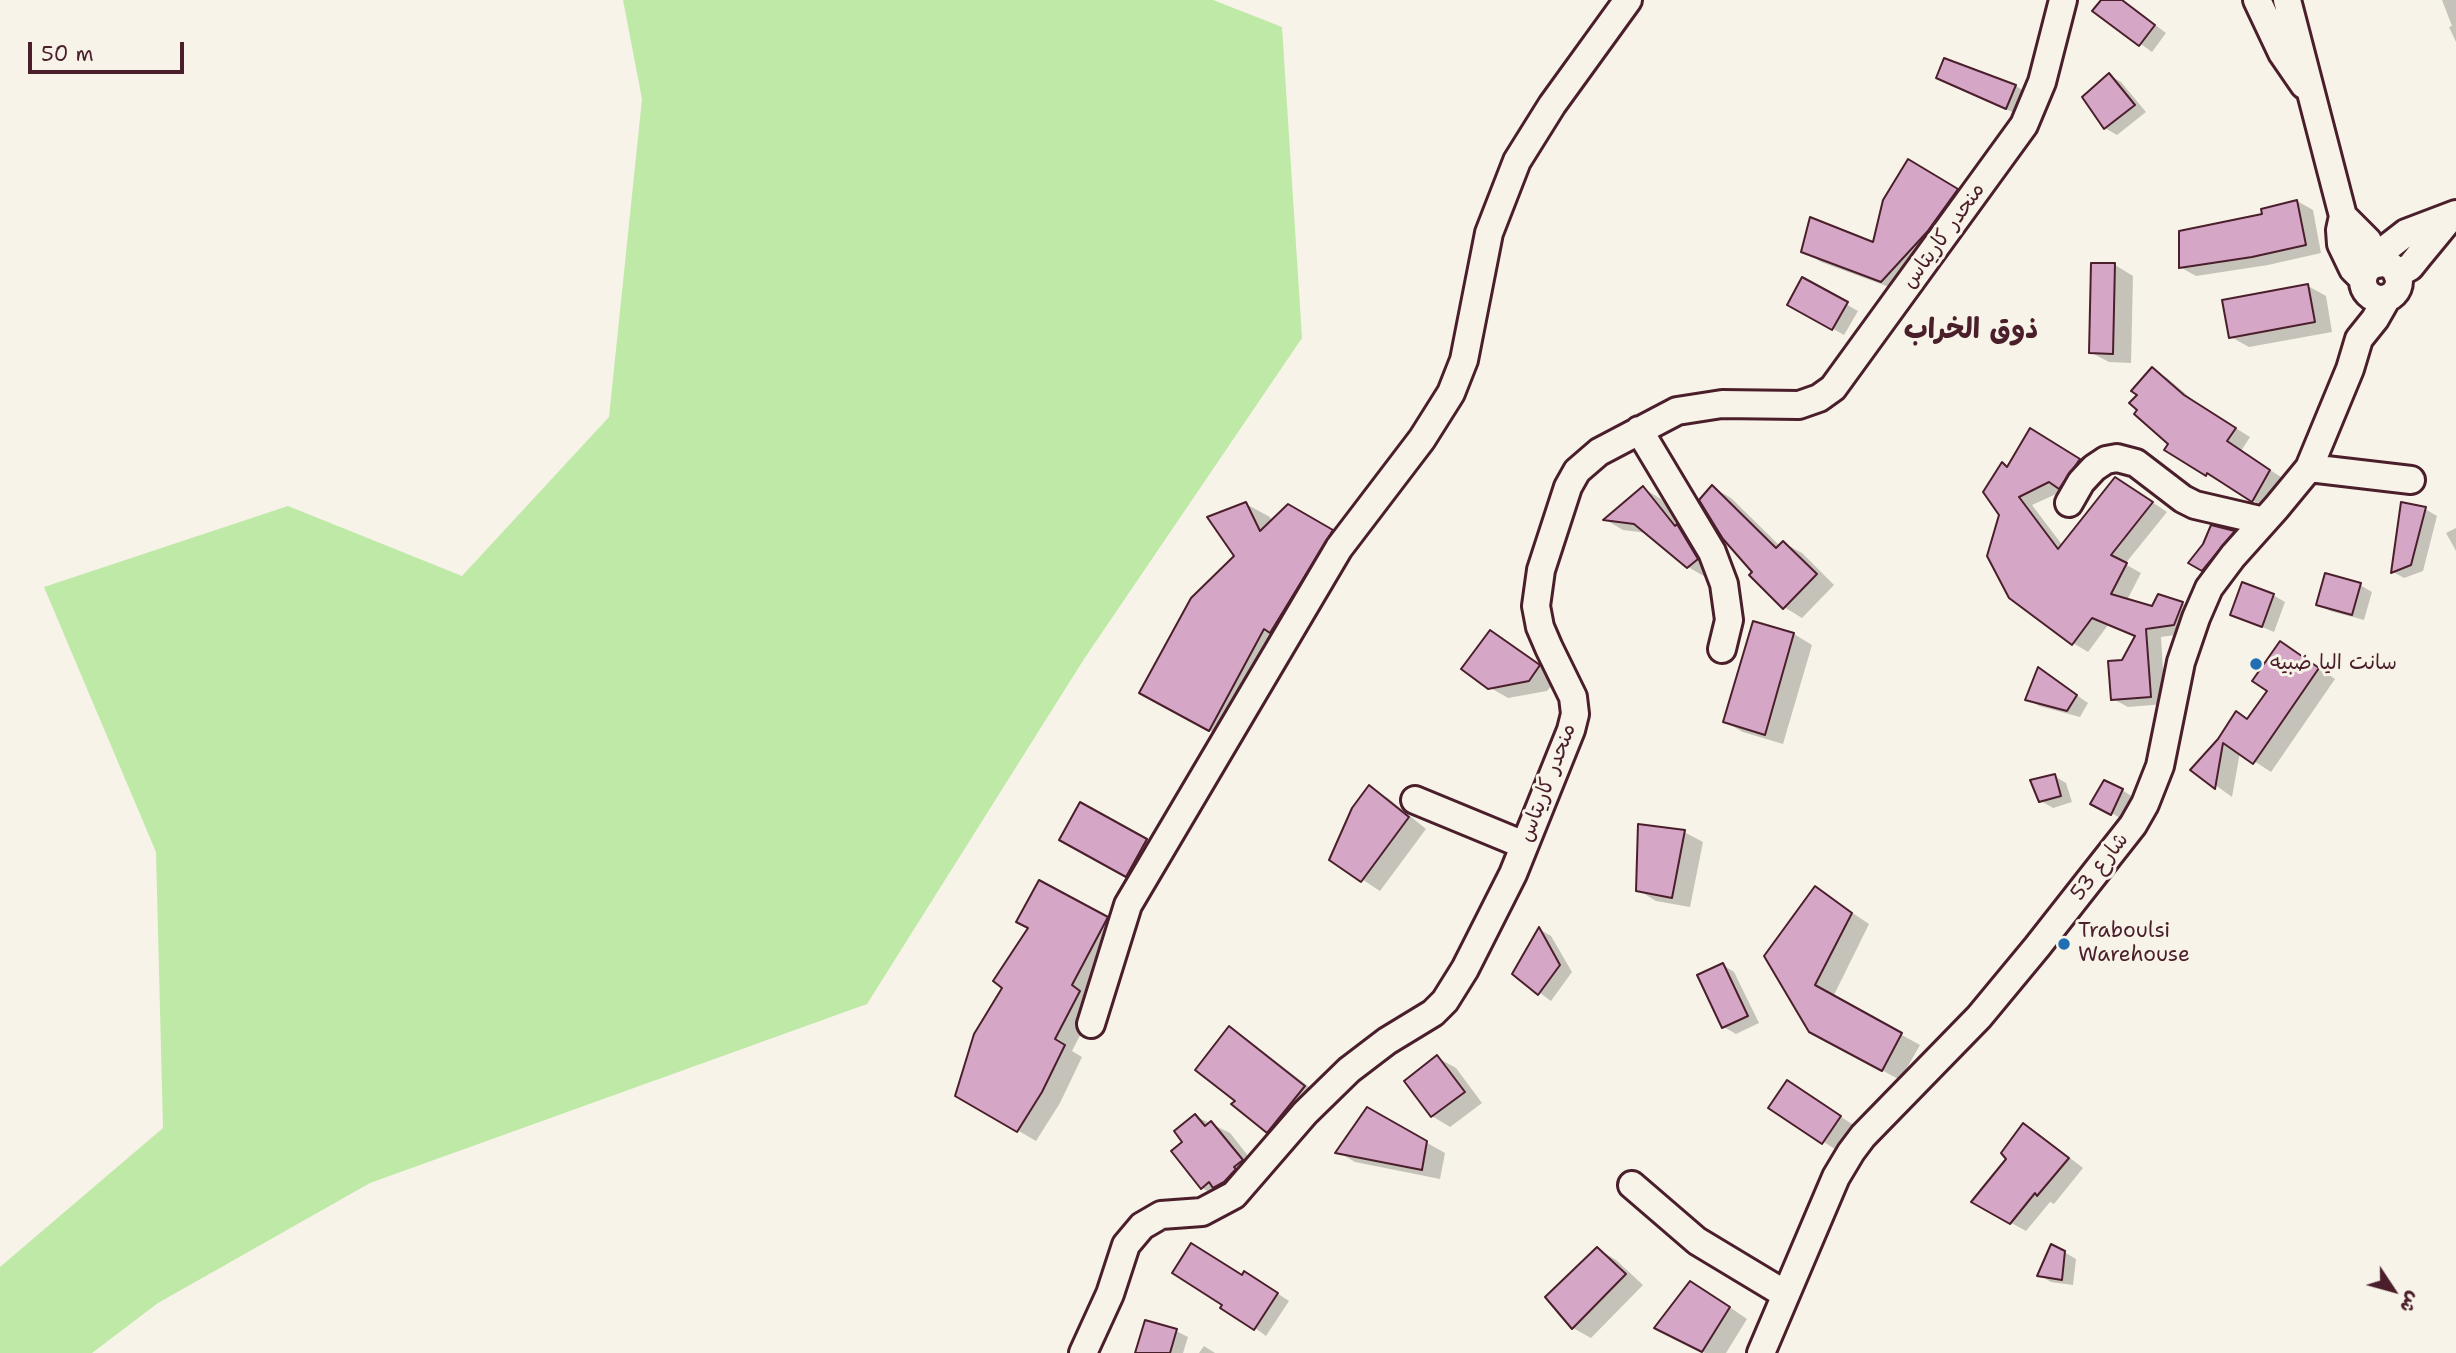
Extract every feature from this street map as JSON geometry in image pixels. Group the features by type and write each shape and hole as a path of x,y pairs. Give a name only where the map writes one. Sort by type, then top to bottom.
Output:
{"street":[{"path":"1091,1024 1128,905 1339,548 1422,439 1451,393 1464,360 1489,233 1517,161 1587,54 1628,0"},
{"name":"منحدر كاريتاس","path":"1083,1353 1110,1294 1126,1245 1142,1226 1161,1215 1202,1212 1234,1195 1305,1113 1349,1070 1387,1041 1433,1013 1445,1001 1465,969 1524,845 1575,714 1573,697 1540,627 1536,606 1541,570 1577,471 1599,452 1677,411 1722,404 1799,405 1819,398 1833,388 2024,125 2042,82 2063,0"},
{"path":"2257,0 2282,54 2311,96"},
{"path":"2287,0 2343,216 2376,272"},
{"name":"شارع 53","path":"1761,1353 1836,1177 1851,1152 1863,1136 1979,1017 2133,825 2145,804 2160,766 2181,662 2209,588 2309,468 2350,369 2359,339 2375,319 2376,272 2388,247 2406,233 2454,215"},
{"name":"شارع 53","path":"2376,272 2410,267 2454,215"},
{"path":"2343,216 2341,244 2353,269 2376,272"},
{"path":"1639,430 1712,552 1724,584 1729,620 1722,649"},
{"path":"2068,503 2094,468 2106,460 2118,458 2136,463 2195,505 2264,521"},
{"path":"2309,468 2411,480"},
{"path":"1415,800 1524,845"},
{"path":"1632,1185 1697,1241 1785,1294"}],"green space":[{"path":"623,0 1213,0 1282,27 1302,338 1084,659 867,1004 370,1183 158,1303 92,1353 0,1353 0,1267 163,1128 156,852 44,587 288,506 462,576 609,417 642,99"}],"building":[{"path":"2101,0 2122,0 2155,25 2139,46 2092,11"},
{"path":"1944,58 2016,85 2006,109 1936,78"},
{"path":"2109,73 2135,105 2104,129 2082,97"},
{"path":"1908,159 1958,189 1927,232 1881,282 1801,252 1810,217 1873,242 1883,200"},
{"path":"2297,200 2306,245 2252,257 2179,268 2179,231 2262,214 2261,209"},
{"path":"2091,263 2115,263 2113,354 2089,353"},
{"path":"1802,277 1848,302 1832,330 1787,305"},
{"path":"2308,284 2315,322 2229,338 2222,300"},
{"path":"2152,367 2184,395 2236,428 2227,441 2270,470 2252,502 2164,450 2168,444 2134,414 2137,410 2129,403 2137,395 2131,391"},
{"path":"2030,428 2080,459 2059,489 2049,482 2019,497 2058,549 2115,477 2153,502 2111,555 2127,563 2111,594 2152,606 2158,594 2183,602 2174,625 2146,629 2151,697 2111,700 2108,661 2122,660 2135,636 2092,618 2072,645 2009,598 1987,556 1999,515 1983,492 2002,462 2007,467"},
{"path":"1712,485 1776,548 1783,541 1817,574 1783,609 1749,575 1752,572 1723,539 1699,500"},
{"path":"1643,486 1675,526 1677,524 1698,559 1687,568 1634,524 1603,520"},
{"path":"1246,502 1260,531 1288,504 1333,530 1270,633 1264,629 1209,731 1139,693 1191,598 1234,556 1207,517"},
{"path":"2401,502 2426,507 2411,565 2391,573"},
{"path":"2211,525 2235,531 2202,571 2188,563 2203,544"},
{"path":"2325,573 2361,583 2352,615 2316,605"},
{"path":"2242,582 2274,594 2262,627 2230,615"},
{"path":"1753,621 1794,633 1765,735 1723,722"},
{"path":"1490,630 1540,665 1529,681 1488,689 1461,669"},
{"path":"2280,641 2319,668 2253,764 2223,743 2215,789 2190,770 2218,739 2236,711 2247,719 2267,691 2252,681"},
{"path":"2038,667 2077,695 2067,711 2025,700"},
{"path":"2055,774 2061,796 2039,802 2030,780"},
{"path":"2104,780 2123,789 2111,815 2090,804"},
{"path":"1369,785 1409,817 1361,882 1329,860 1352,808"},
{"path":"1080,802 1147,839 1126,877 1059,840"},
{"path":"1638,824 1685,830 1672,898 1636,891"},
{"path":"1039,880 1108,917 1072,985 1080,991 1055,1039 1065,1045 1042,1092 1017,1132 955,1096 974,1034 1002,988 993,981 1028,928 1016,922"},
{"path":"1815,886 1852,913 1815,985 1902,1033 1882,1071 1809,1032 1764,956"},
{"path":"1539,927 1560,965 1538,995 1512,974"},
{"path":"1723,963 1748,1016 1722,1028 1697,975"},
{"path":"1229,1026 1305,1086 1267,1133 1231,1104 1235,1101 1195,1070"},
{"path":"1437,1055 1465,1092 1431,1117 1404,1081"},
{"path":"1787,1080 1841,1116 1822,1144 1768,1108"},
{"path":"1367,1107 1427,1141 1422,1170 1335,1153"},
{"path":"1195,1114 1205,1126 1211,1121 1243,1160 1234,1167 1236,1169 1224,1182 1213,1188 1209,1182 1201,1189 1171,1151 1182,1142 1174,1131"},
{"path":"2023,1123 2069,1158 2010,1224 1971,1202 2006,1159 2001,1153"},
{"path":"1191,1243 1242,1275 1244,1271 1278,1293 1254,1330 1220,1308 1222,1305 1172,1273"},
{"path":"2051,1244 2065,1251 2062,1280 2037,1276"},
{"path":"1597,1247 1626,1274 1572,1329 1545,1297"},
{"path":"1690,1281 1730,1307 1702,1352 1654,1328"},
{"path":"1145,1320 1177,1329 1170,1353 1135,1353"}],"place":[{"name":"سانت اليا ضبيه","path":"2256,664"},
{"name":"Traboulsi Warehouse","path":"2064,944"}],"district":[{"name":"ذوق الخراب","path":"1971,331"}]}
